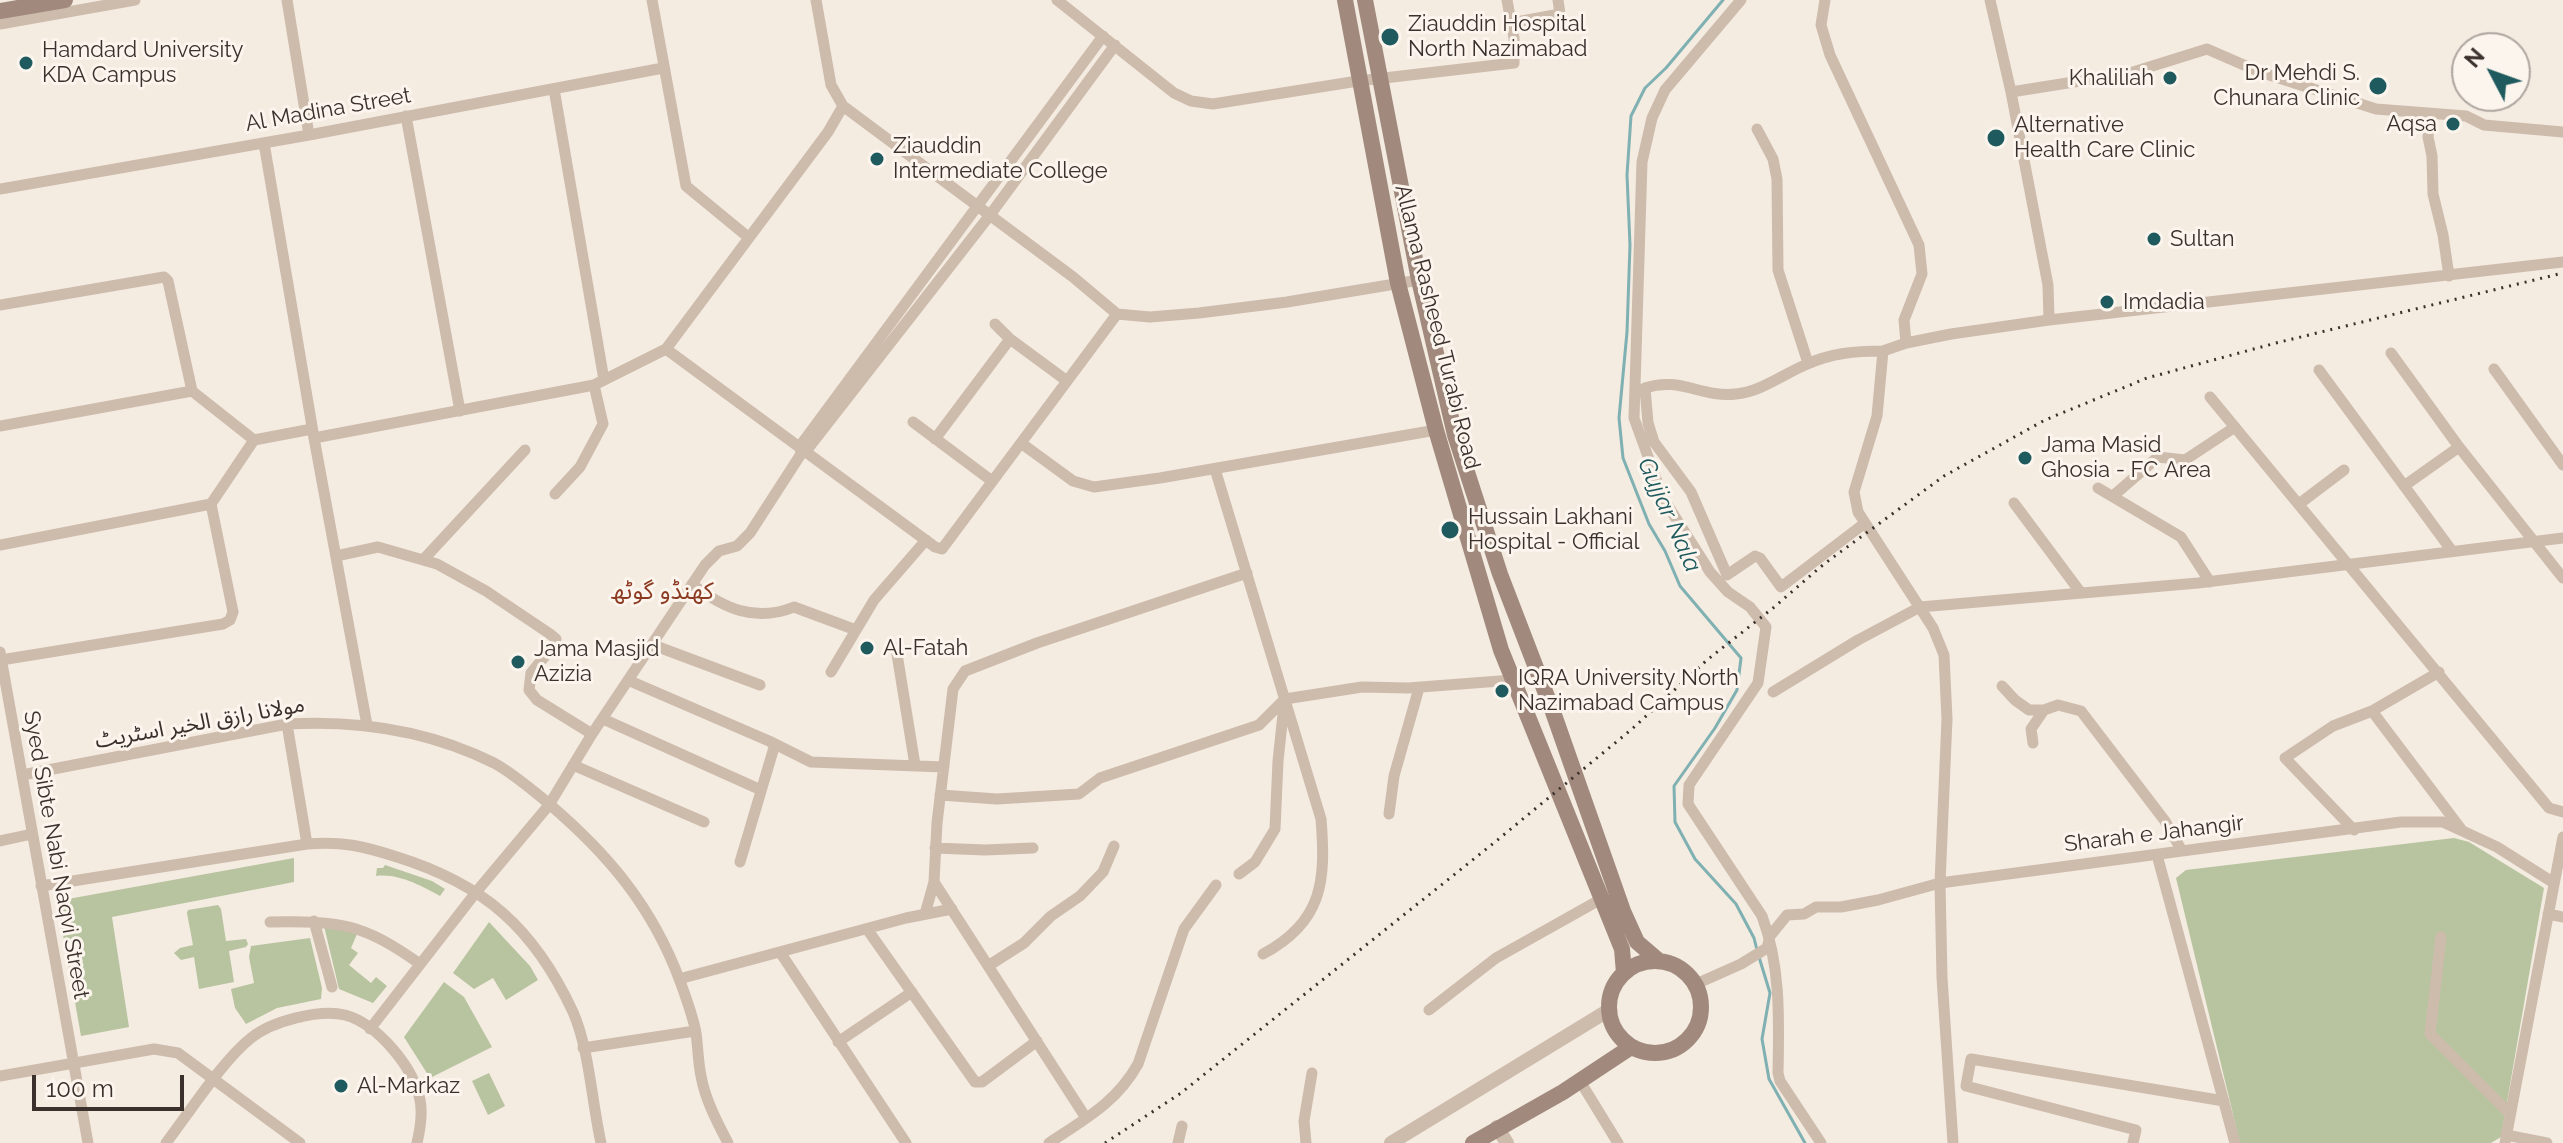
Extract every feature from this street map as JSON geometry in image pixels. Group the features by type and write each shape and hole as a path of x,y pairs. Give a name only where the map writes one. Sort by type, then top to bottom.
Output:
{"main road":[{"path":"0,11 65,0"},
{"name":"Allama Rasheed Turabi Road","path":"1345,0 1398,283 1436,430 1501,650 1603,898 1622,949 1624,973"},
{"name":"Allama Rasheed Turabi Road","path":"1365,0 1419,280 1465,464 1500,574 1553,712 1623,911 1637,942 1658,960"},
{"path":"1425,387 1443,382"},
{"path":"1448,469 1465,464"},
{"path":"1658,960 1686,972 1696,984 1701,999 1701,1014 1687,1040 1675,1049 1660,1053 1631,1047 1620,1037 1612,1025 1609,1010 1610,994 1624,973 1642,962 1658,960"},
{"path":"1473,1143 1580,1081 1631,1047"}],"street":[{"path":"0,24 135,0"},
{"path":"287,0 309,135"},
{"path":"652,0 686,186 748,237"},
{"path":"816,0 831,85 843,106 1073,277 1117,314 1150,317 1199,313 1419,280"},
{"path":"1057,0 1174,93 1213,104 1380,78 1514,63 1507,0"},
{"path":"1511,23 1560,14 1558,0"},
{"path":"1741,0 1665,90 1652,118 1642,162 1634,418 1663,498 1710,572 1728,592 1750,607 1766,627 1758,683 1689,785 1687,795 1689,809 1762,916 1779,999 1780,1081 1821,1143"},
{"path":"1825,0 1821,25 1830,55 1919,245 1922,274 1904,320 1906,343"},
{"path":"1990,0 2048,285 2049,320"},
{"path":"370,1029 477,891 549,805 592,734 692,584 719,551 737,546 750,533 802,451 1103,36"},
{"path":"802,451 990,215 1115,45"},
{"path":"2011,92 2130,73 2207,49 2260,72 2376,109 2466,116 2484,125 2563,132"},
{"name":"Al Madina Street","path":"0,189 663,68"},
{"path":"554,89 603,424 580,467 555,494"},
{"path":"0,305 164,277 168,281 192,391 254,440 460,411 599,383 666,349 828,132 843,106"},
{"path":"2430,114 2428,137 2433,194 2449,276"},
{"path":"406,116 460,411"},
{"path":"1757,129 1773,159 1777,179 1778,270 1808,363"},
{"path":"264,143 313,434 367,725"},
{"path":"1865,523 1781,587 1760,558 1755,556 1727,575 1691,492 1654,442 1648,423 1645,388 1662,382 1715,395 1740,394 1808,363 1844,351 1883,351 1951,334 2049,320 2563,262"},
{"path":"666,349 802,451 942,549 1117,314"},
{"path":"995,324 1010,339 1067,381"},
{"path":"935,439 1010,339"},
{"path":"1883,351 1877,416 1854,492 1858,512 1933,628 1944,655 1947,719 1940,883 1942,978 1953,1143"},
{"path":"2391,353 2459,447 2563,578"},
{"path":"2494,369 2563,465"},
{"path":"2319,370 2452,551"},
{"path":"0,426 192,391"},
{"path":"2210,397 2549,808 2563,812"},
{"path":"913,422 992,481"},
{"path":"2113,496 2158,457 2185,460 2235,427"},
{"path":"1021,443 1073,481 1094,487 1436,430"},
{"path":"0,545 211,504 254,440"},
{"path":"2404,486 2459,447"},
{"path":"423,560 525,450"},
{"path":"1215,469 1321,819 1323,872 1315,901 1303,925 1283,943 1263,954"},
{"path":"2299,504 2344,470"},
{"path":"2098,488 2181,537 2210,582"},
{"path":"2014,503 2081,593"},
{"path":"1,656 223,624 230,620 233,612 211,504"},
{"path":"1773,692 1858,640 1920,607 2210,582 2563,538"},
{"path":"831,672 874,600 926,540"},
{"path":"336,556 378,547 437,564 486,591 556,639 531,673 529,690 537,700 592,734"},
{"path":"925,914 934,882 940,795 953,689 965,671 1037,643 1247,573"},
{"path":"692,584 714,601 738,611 777,614 794,607 856,630"},
{"path":"653,645 760,685"},
{"path":"896,648 915,765"},
{"name":"Syed Sibte Nabi Naqvi Street","path":"1,656 88,1143"},
{"path":"2354,830 2285,758 2333,726 2372,711 2439,672"},
{"path":"940,795 997,799 1079,794 1100,778 1259,725 1285,699 1362,687 1419,688 1513,680"},
{"path":"630,681 811,762 944,767"},
{"path":"2002,686 2029,710 2044,710 2058,705 2081,711 2165,821 2182,851"},
{"path":"1389,814 1394,776 1419,688"},
{"path":"1239,874 1255,862 1275,829 1285,699"},
{"path":"2033,743 2031,729 2044,710"},
{"path":"2372,711 2461,829"},
{"path":"603,719 761,790"},
{"name":"مولانا رازق الخیر اسٹریٹ","path":"22,775 287,724 319,723 367,725 417,736 494,764 525,784 579,829 616,867 637,897 679,979 695,1031 701,1077 728,1143"},
{"path":"287,724 307,844"},
{"path":"740,862 775,744"},
{"path":"573,765 704,822"},
{"name":"Sharah e Jahangir","path":"1696,984 1741,964 1768,942 1787,915 1804,914 1816,907 1841,907 1878,900 1940,883 2423,820 2443,822 2461,829 2497,847 2554,883"},
{"path":"0,841 32,834"},
{"path":"2547,1143 2505,1139 2563,837"},
{"path":"41,886 307,844 337,842 425,866 477,891 503,911 550,970 574,1015 601,1143"},
{"path":"988,966 1024,943 1051,916 1080,896 1103,872 1114,846"},
{"path":"935,848 1033,848"},
{"path":"2157,855 2235,1143"},
{"path":"934,882 1086,1118"},
{"path":"1049,1143 1108,1104 1129,1080 1138,1064 1184,929 1216,885"},
{"path":"1429,1010 1496,958 1603,898"},
{"path":"679,979 952,909"},
{"path":"2548,914 2563,917"},
{"path":"270,922 314,921 346,925 367,931 420,964"},
{"path":"314,921 332,987"},
{"path":"867,929 975,1082 982,1082 1037,1041"},
{"path":"2441,937 2430,1034 2509,1113"},
{"path":"780,952 906,1143"},
{"path":"838,1042 912,992"},
{"path":"1391,1143 1609,1010"},
{"path":"166,1143 252,1037 283,1020 312,1015 345,1015 370,1029 395,1050 421,1101 417,1143"},
{"path":"583,1048 695,1031"},
{"path":"0,1076 168,1049 178,1053 300,1143"},
{"path":"2133,1143 2136,1130 1966,1086 1971,1059 2224,1101"},
{"path":"1306,1143 1304,1121 1312,1073"},
{"path":"1580,1081 1618,1143"},
{"path":"1178,1143 1182,1126"},
{"path":"1497,1127 1507,1143"}],"green space":[{"path":"2454,838 2469,842 2544,888 2501,1137 2491,1143 2240,1143 2176,878 2186,870"},
{"path":"294,858 294,882 112,917 129,1027 81,1036 57,901"},
{"path":"385,865 432,881 445,889 440,896 401,878 376,876 377,868"},
{"path":"218,905 226,941 246,939 248,944 229,951 234,982 199,989 194,957 181,960 174,953 193,945 188,910"},
{"path":"489,922 530,966 538,980 506,1000 493,978 474,989 453,973"},
{"path":"324,926 357,934 351,948 358,953 349,965 371,983 376,977 387,986 373,1003 339,989"},
{"path":"310,938 322,988 321,999 277,1008 246,1024 235,1008 231,989 254,983 249,957 251,946"},
{"path":"444,982 464,997 492,1047 430,1078 404,1037"},
{"path":"489,1073 505,1106 488,1115 472,1081"}],"waterway":[{"name":"Gujjar Nala","path":"1723,0 1666,68 1645,88 1631,116 1627,175 1630,245 1627,332 1619,418 1623,458 1649,524 1680,586 1741,658 1737,690 1715,728 1674,786 1675,822 1695,859 1736,904 1757,950"},
{"name":"Gujjar Nala","path":"1759,957 1770,993 1762,1039 1769,1079 1805,1143"}],"railway":[{"path":"1105,1143 1181,1093 1495,842 1824,564 1944,476 2045,420 2147,378 2563,273"}],"place":[{"name":"Ziauddin Hospital North Nazimabad","path":"1390,37"},
{"name":"Hamdard University KDA Campus","path":"26,63"},
{"name":"Khaliliah","path":"2170,78"},
{"name":"Dr Mehdi S. Chunara Clinic","path":"2378,86"},
{"name":"Aqsa","path":"2453,124"},
{"name":"Alternative Health Care Clinic","path":"1996,138"},
{"name":"Ziauddin Intermediate College","path":"877,159"},
{"name":"Sultan","path":"2154,239"},
{"name":"Imdadia","path":"2107,302"},
{"name":"Jama Masid Ghosia - FC Area","path":"2025,458"},
{"name":"Hussain Lakhani Hospital - Official","path":"1450,530"},
{"name":"Al-Fatah","path":"867,648"},
{"name":"Jama Masjid Azizia","path":"518,662"},
{"name":"IQRA University North Nazimabad Campus","path":"1502,691"},
{"name":"Al-Markaz","path":"341,1086"}],"district":[{"name":"کھنڈو گوٹھ","path":"662,592"}]}
